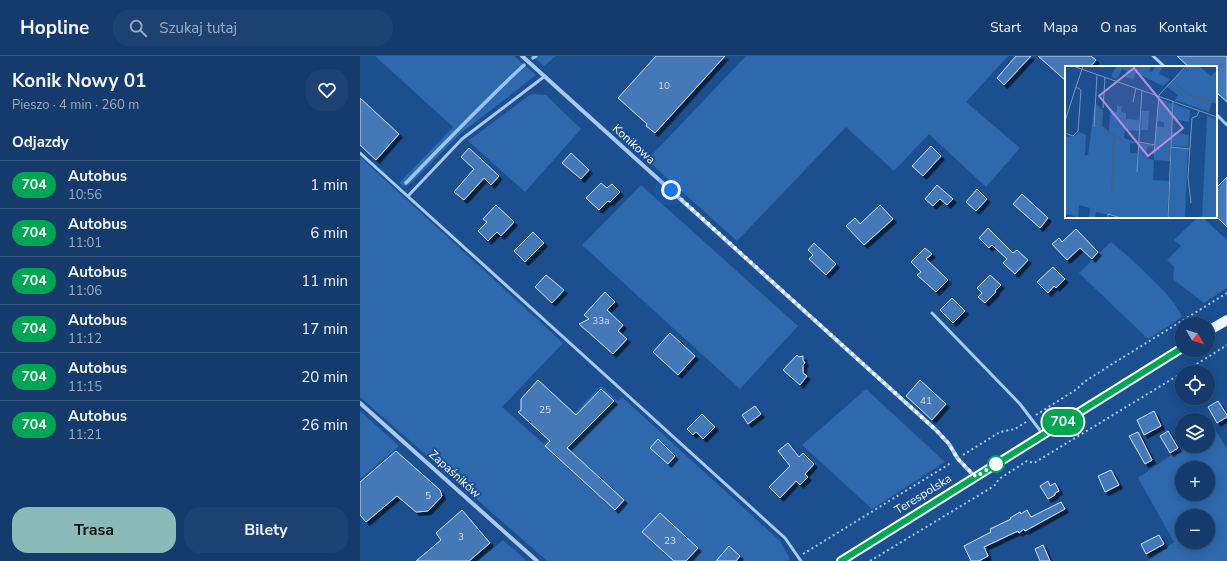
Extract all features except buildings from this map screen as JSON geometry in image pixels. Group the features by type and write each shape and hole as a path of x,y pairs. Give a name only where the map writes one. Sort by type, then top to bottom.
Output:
{"main road":[{"path":"1215,327 1227,320"},
{"name":"Terespolska","path":"842,561 1175,352"}],"street":[{"name":"Konikowa","path":"522,56 936,430 949,444 958,459 976,477"},
{"name":"Zapaśników","path":"360,403 537,561"}],"lane":[{"path":"1153,56 1164,66"},
{"path":"408,196 462,139 545,76"},
{"path":"1217,115 1227,124"},
{"path":"360,153 785,538 801,561"},
{"path":"932,313 1020,404 1043,434"}],"path":[{"path":"798,557 1000,432 1015,429 1077,389 1084,382 1108,366 1227,293"},
{"path":"1194,365 1227,345"},
{"path":"870,561 994,486 999,479 1026,461 1034,463 1175,377"}],"shaded area":[{"path":"375,56 514,56 536,75 460,134 410,184 404,187 399,183 453,127"},
{"path":"533,56 556,56 544,66"},
{"path":"746,56 1008,56 966,102 1020,148 986,187 929,134 894,171 846,127 737,241 647,160"},
{"path":"531,94 546,95 581,129 525,192 468,141"},
{"path":"360,157 563,343 502,407 544,444 601,386 618,401 622,397 780,541 790,559 787,561 547,561 360,397"},
{"path":"641,185 798,326 740,389 582,245"},
{"path":"1197,218 1203,218 1227,240 1227,288 1204,303 1173,279 1174,267 1167,260 1181,246 1174,240"},
{"path":"1111,242 1138,265 1161,288 1173,302 1182,317 1175,317 1175,322 1148,339 1079,273"},
{"path":"866,389 945,462 872,509 802,445"},
{"path":"360,411 399,446 360,479"},
{"path":"1215,429 1227,449 1227,561 1148,561 1174,542 1138,478 1175,452 1215,453"},
{"path":"503,540 527,561 478,561"}],"waterway":[{"path":"406,183 479,108 524,65"}],"bus line":[{"name":"704","path":"841,561 1175,352"}],"route":[{"path":"671,190 936,430 949,444 958,459 976,477 997,463 996,464"}]}
